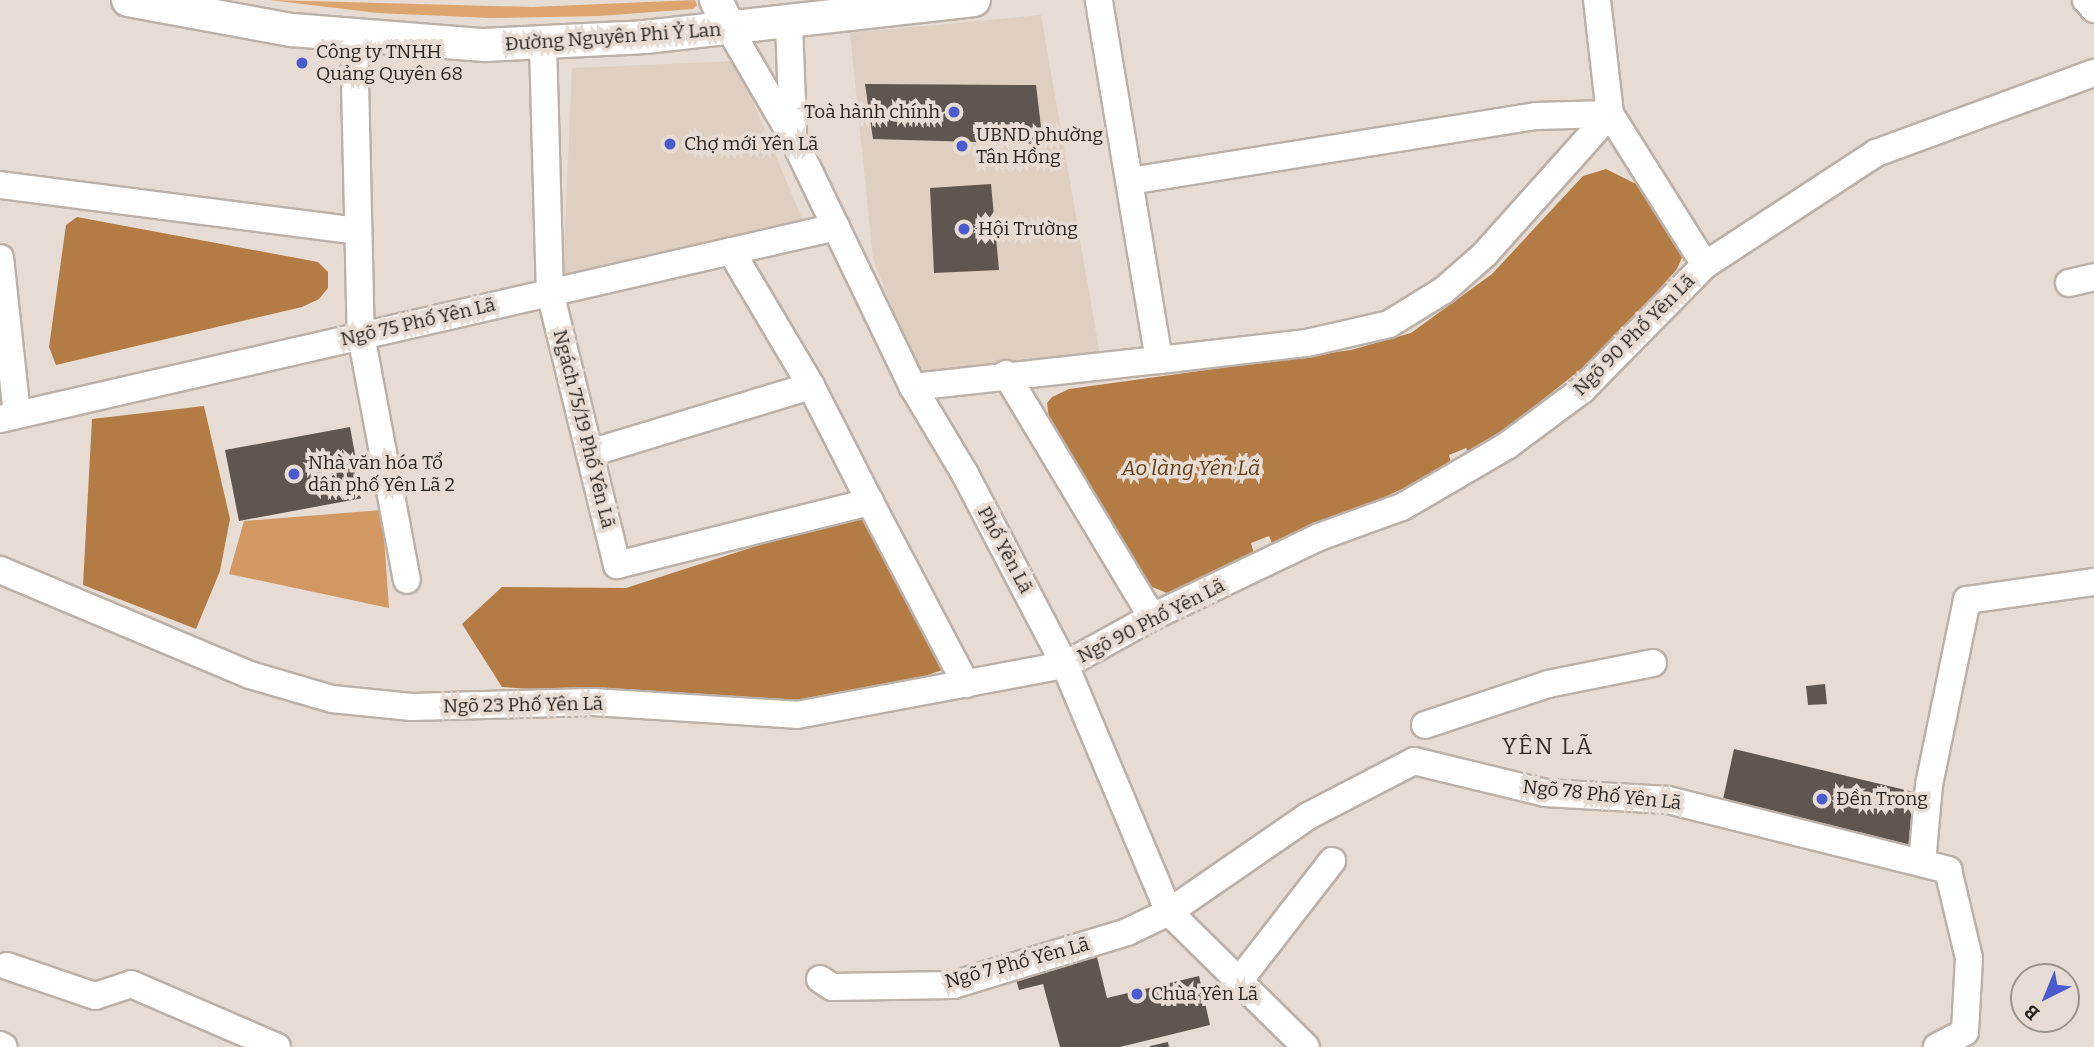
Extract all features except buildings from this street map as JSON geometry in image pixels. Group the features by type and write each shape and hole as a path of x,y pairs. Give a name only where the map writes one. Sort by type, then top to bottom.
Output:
{"main road":[{"name":"Đường Nguyên Phi Ỷ Lan","path":"128,0 223,21 354,37 543,45 722,14 789,22 974,0"}],"street":[{"path":"1099,0 1159,360"},
{"path":"1597,0 1610,114 1705,265"},
{"path":"2086,0 2094,9"},
{"name":"Phố Yên Lã","path":"722,14 793,138 913,387 965,474 1065,665 1169,912 1306,1047"},
{"path":"789,22 793,138"},
{"path":"354,37 361,335 407,580"},
{"name":"Ngách 75/19 Phố Yên Lã","path":"543,45 550,292 617,565 870,502"},
{"name":"Ngõ 90 Phố Yên Lã","path":"1065,665 1152,617 1319,537 1402,507 1508,445 1582,390 1705,265 1876,153 2094,72"},
{"path":"1130,181 1536,116 1610,114"},
{"path":"913,387 1006,374 1307,343 1390,324 1444,290 1484,256 1610,114"},
{"path":"0,185 358,231"},
{"name":"Ngõ 75 Phố Yên Lã","path":"8,417 836,228"},
{"path":"731,251 811,386 966,684"},
{"path":"0,258 8,417"},
{"path":"1006,374 1152,617"},
{"path":"590,453 811,386"},
{"name":"Ngõ 23 Phố Yên Lã","path":"0,570 250,675 332,699 412,708 593,702 797,715 1065,665"},
{"path":"1937,1047 1965,1032 1969,958 1935,867 1929,785 1967,600 2094,582"},
{"path":"1425,725 1548,684 1653,663"},
{"name":"Ngõ 78 Phố Yên Lã","path":"1169,912 1308,817 1414,761 1545,793 1668,800 1935,867"},
{"path":"1239,981 1332,861"},
{"name":"Ngõ 7 Phố Yên Lã","path":"820,979 832,987 953,985 1126,932 1169,912"},
{"path":"7,966 95,996 131,984 277,1047"}],"shaded area":[{"path":"269,0 532,7 695,0 697,5 693,9 599,16 491,18 378,13"},
{"name":"UBND phường Tân Hồng","path":"1041,15 1100,355 919,376 873,259 850,33"},
{"name":"Chợ mới Yên Lã","path":"736,61 803,221 563,275 572,68"},
{"path":"382,510 389,608 229,574 244,521"}],"water":[{"name":"Ao làng Yên Lã","path":"1606,169 1638,185 1657,207 1683,255 1677,269 1603,352 1471,456 1466,448 1449,455 1452,466 1274,548 1269,536 1251,543 1254,554 1167,593 1150,586 1049,418 1047,403 1052,397 1069,389 1351,350 1411,333 1492,274 1583,176"},
{"path":"77,217 318,262 328,272 328,288 319,299 302,307 56,365 49,347 66,225"},
{"path":"204,406 230,519 220,571 196,629 83,585 92,419"},
{"path":"859,513 948,668 830,709 502,687 462,624 502,587 626,588"}],"place":[{"name":"Công ty TNHH Quảng Quyên 68","path":"302,63"},
{"name":"Toà hành chính","path":"954,112"},
{"name":"Chợ mới Yên Lã","path":"670,144"},
{"name":"UBND phường Tân Hồng","path":"962,146"},
{"name":"Hội Trường","path":"964,229"},
{"name":"Nhà văn hóa Tổ dân phố Yên Lã 2","path":"294,474"},
{"name":"Đền Trong","path":"1822,799"},
{"name":"Chùa Yên Lã","path":"1137,994"}],"district":[{"name":"YÊN LÃ","path":"1548,746"}]}
